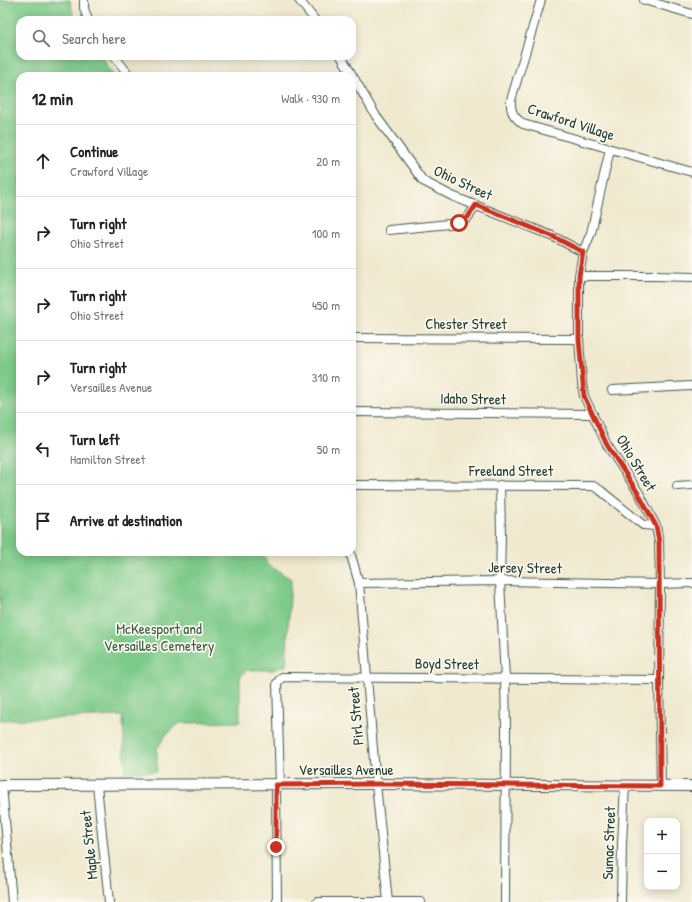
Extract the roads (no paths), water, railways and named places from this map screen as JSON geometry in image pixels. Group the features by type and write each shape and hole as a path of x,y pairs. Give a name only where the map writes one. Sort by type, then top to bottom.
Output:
{"street":[{"path":"84,0 84,8 87,16"},
{"path":"299,0 312,16"},
{"name":"Crawford Village","path":"541,0 510,100 510,108 514,116 526,125 692,172"},
{"path":"644,0 692,14"},
{"path":"117,60 127,72"},
{"name":"Ohio Street","path":"342,60 350,72"},
{"name":"Ohio Street","path":"356,83 376,116 422,181 452,196 552,236 583,252"},
{"name":"Ohio Street","path":"610,149 591,233 583,252 579,276 579,339 584,396 607,445 638,493 656,526 659,542 660,786"},
{"path":"389,230 459,223 468,217 476,205"},
{"path":"579,276 692,277"},
{"name":"Chester Street","path":"356,338 579,339"},
{"path":"612,390 692,386"},
{"name":"Idaho Street","path":"356,412 593,414"},
{"name":"Freeland Street","path":"356,485 593,486 643,525 656,526"},
{"path":"500,485 500,581 505,679 505,902"},
{"path":"677,486 692,485"},
{"name":"Pirl Street","path":"351,556 358,584 388,902"},
{"name":"Jersey Street","path":"358,584 500,581 660,584 692,583"},
{"name":"Boyd Street","path":"278,785 277,683 282,677 659,680"},
{"name":"Versailles Avenue","path":"1,785 376,784 692,786"},
{"path":"1,785 12,902"},
{"name":"Maple Street","path":"97,785 109,902"},
{"path":"277,902 278,785"},
{"name":"Sumac Street","path":"621,902 625,786"},
{"path":"317,902 421,902"}],"park label":[{"name":"McKeesport and Versailles Cemetery","path":"159,638"}]}
